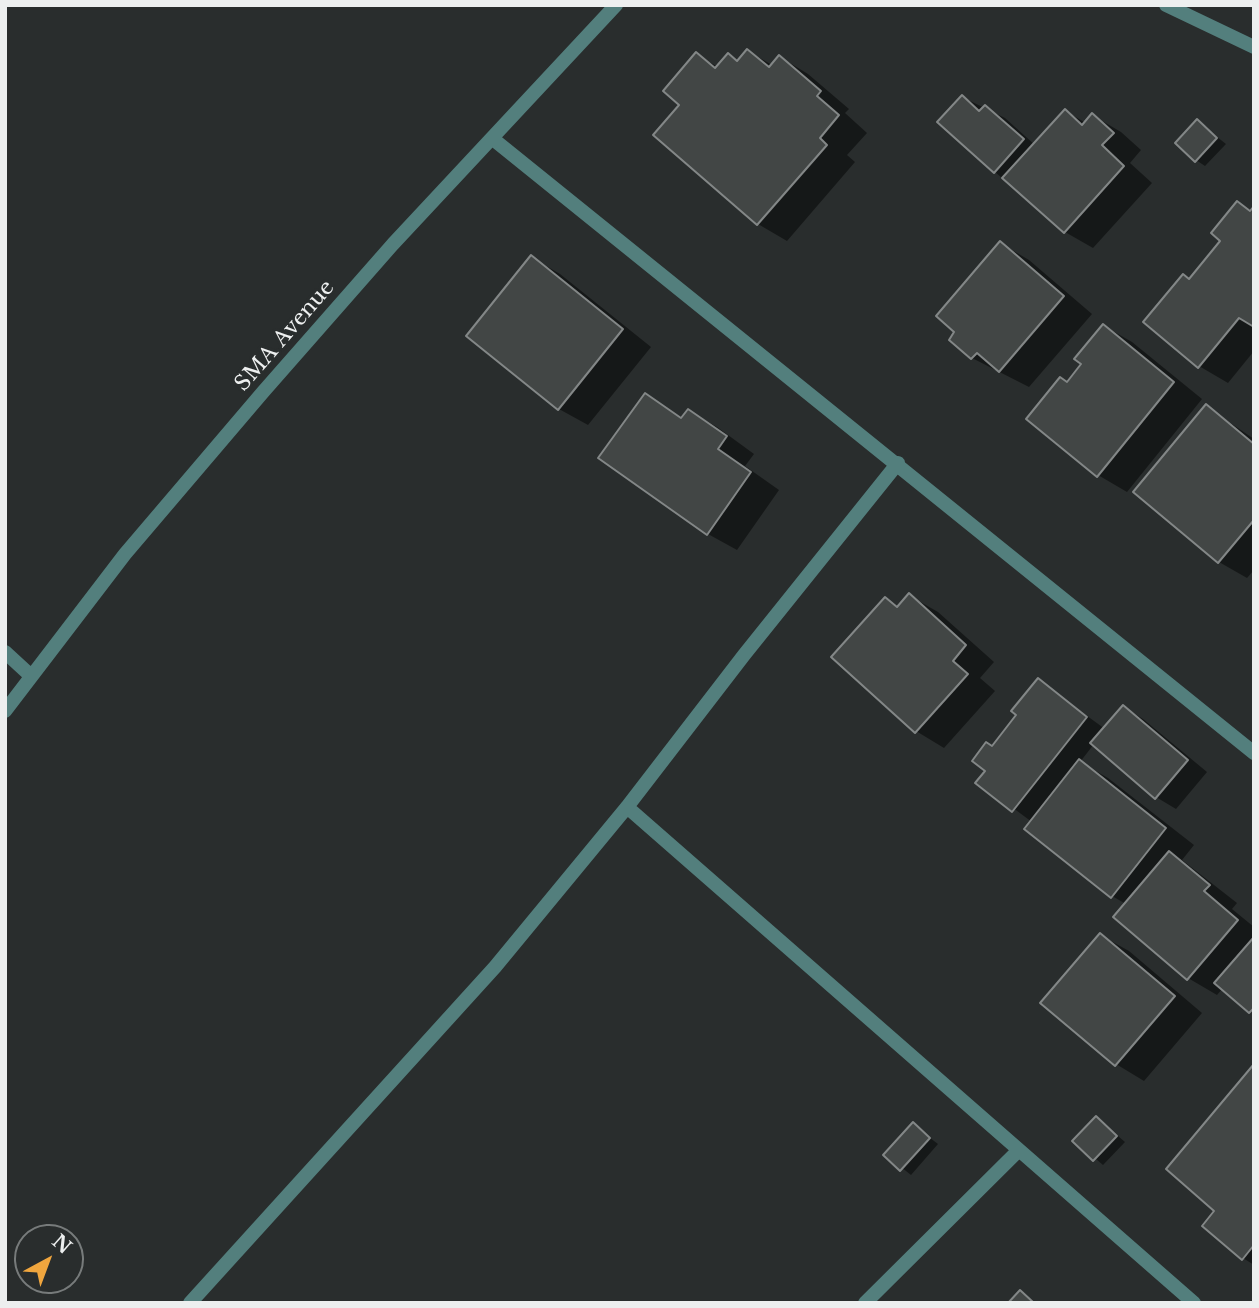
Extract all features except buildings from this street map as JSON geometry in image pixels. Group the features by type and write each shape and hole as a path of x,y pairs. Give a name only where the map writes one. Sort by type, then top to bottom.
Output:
{"street":[{"name":"SMA Avenue","path":"5,711 125,554 263,392 393,244 616,5"},
{"path":"1166,5 1254,47"},
{"path":"493,139 898,463 1254,753"},
{"path":"190,1303 495,967 626,807 898,463"},
{"path":"5,652 30,676"},
{"path":"626,807 1194,1303"},
{"path":"865,1303 1019,1150"}]}
